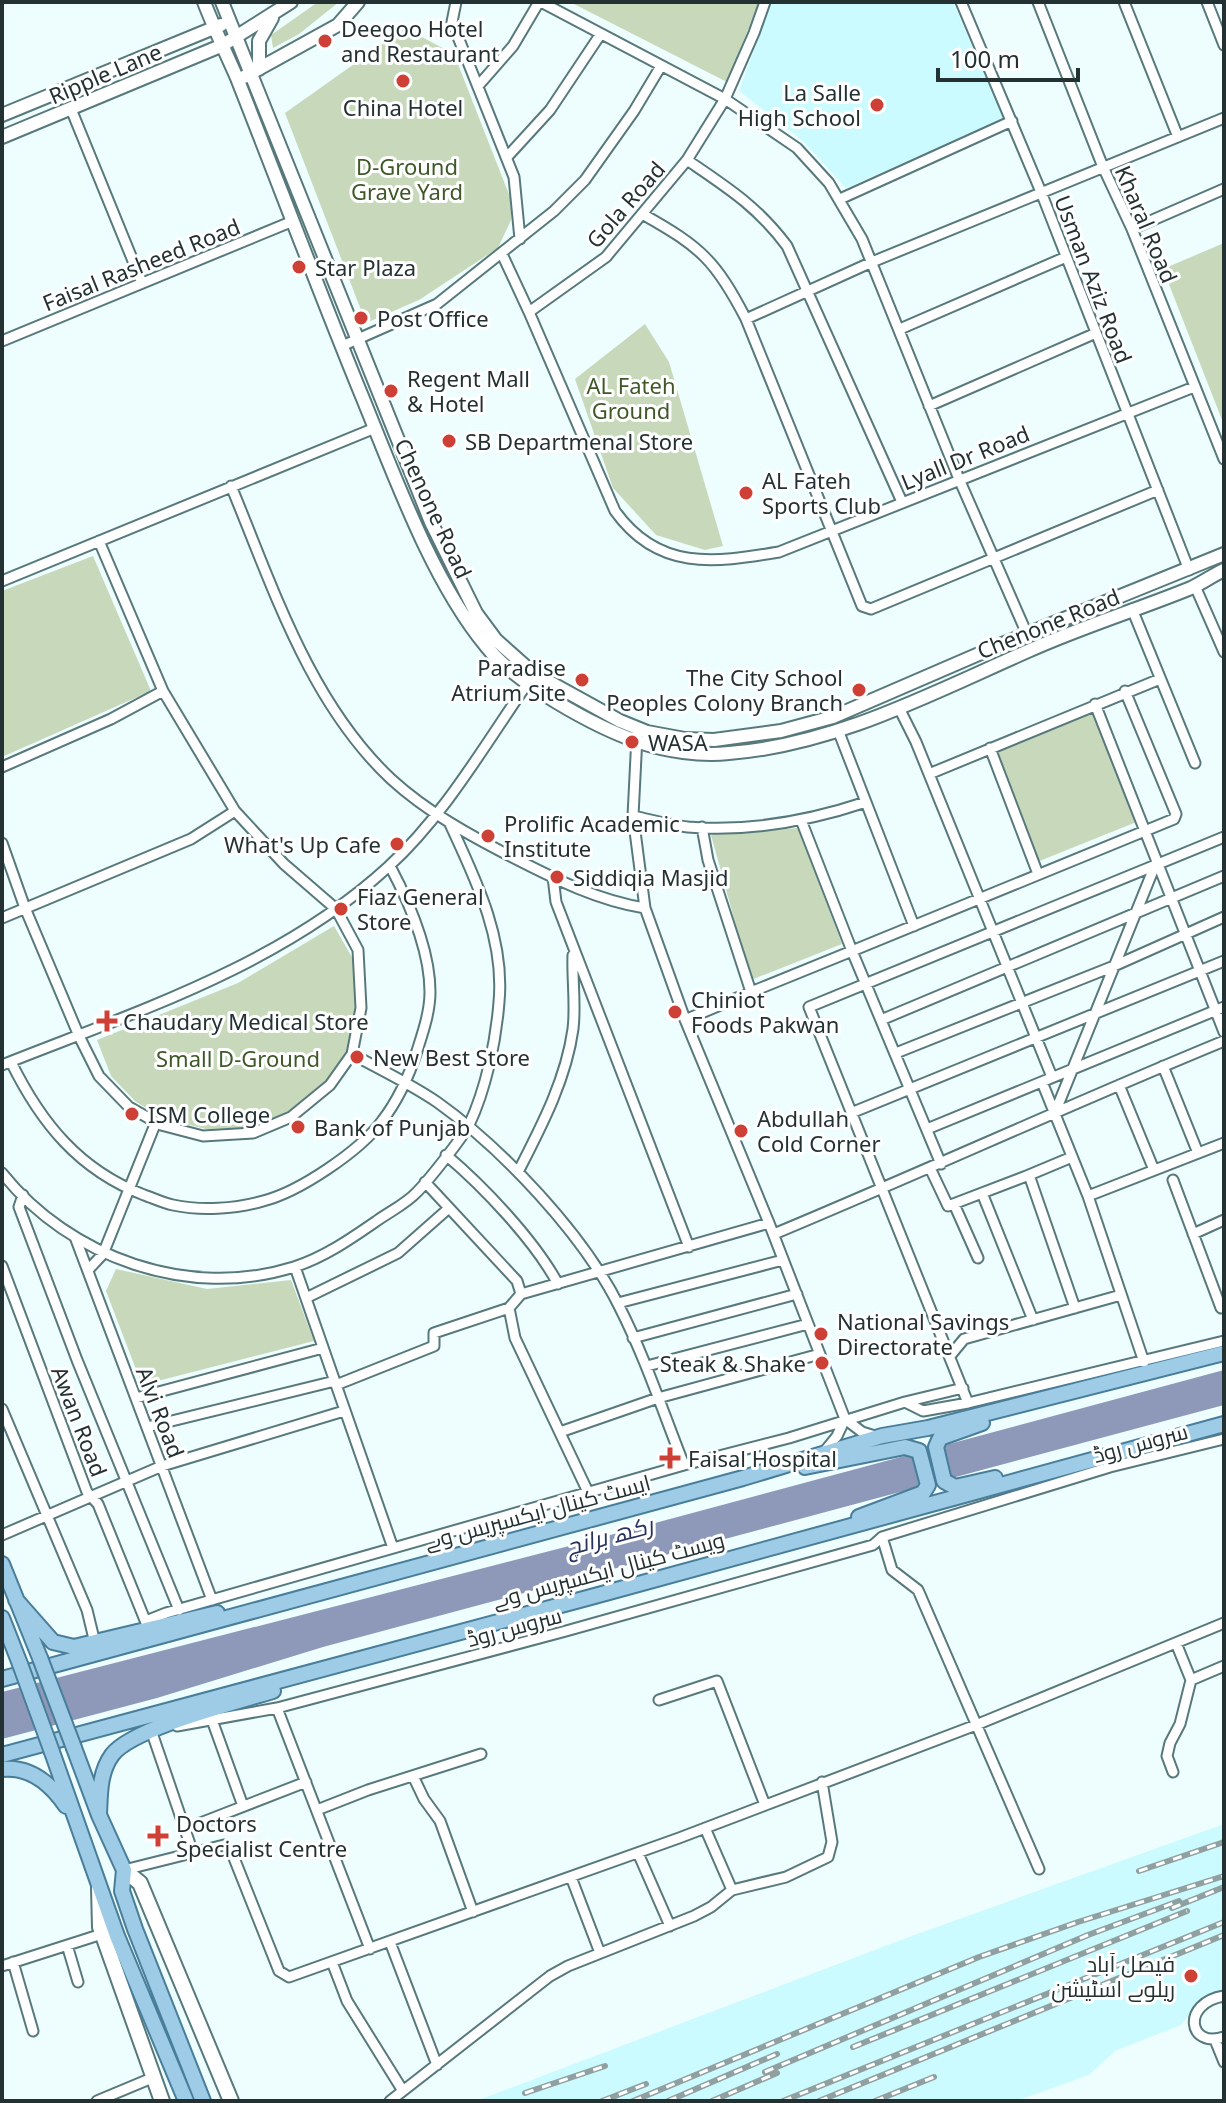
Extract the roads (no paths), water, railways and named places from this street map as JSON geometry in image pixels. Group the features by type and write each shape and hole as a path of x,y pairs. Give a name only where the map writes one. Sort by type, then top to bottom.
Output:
{"main road":[{"name":"ایسٹ کینال ایکسپریس وے","path":"2,1679 743,1478 882,1436 1224,1353"},
{"path":"1083,1389 945,1435 936,1447 944,1481 955,1487 1097,1457"},
{"name":"ویسٹ کینال ایکسپریس وے","path":"2,1755 1224,1424"},
{"path":"743,1478 905,1447 919,1451 928,1485 919,1496 756,1553"},
{"path":"16,1600 53,1642 74,1647 95,1643 209,1605 474,1551"},
{"path":"2,1564 99,1815 124,1870 140,1883 231,2101"},
{"path":"2,1618 99,1881 110,1935 152,2078 162,2101"},
{"path":"99,1815 100,1784 110,1757 120,1745 149,1731 506,1618"},
{"path":"2,1769 20,1769 47,1783 59,1795 82,1830"},
{"path":"124,1870 122,1891 203,2101"},
{"path":"110,1935 186,2101"}],"street":[{"name":"Chenone Road","path":"204,2 238,80 375,428 438,570 486,647 527,684 637,735 698,753 726,754 793,743 899,708 1032,649 1195,586 1224,570"},
{"name":"Chenone Road","path":"222,2 255,72 431,522 476,613 496,640 533,673 637,735 714,740 781,731 848,712 1027,634 1224,554"},
{"name":"Ripple Lane","path":"2,137 238,38 291,2"},
{"path":"238,80 338,25 358,2"},
{"path":"456,2 452,22 507,157 517,197 520,239"},
{"path":"478,86 513,46 540,2 725,99 797,148 840,199 872,262 959,479 1027,634"},
{"name":"Gola Road","path":"529,312 606,257 687,160 725,99 765,2"},
{"name":"Usman Aziz Road","path":"961,2 1041,192 1189,570"},
{"name":"Kharal Road","path":"1038,2 1224,459"},
{"path":"1124,2 1178,137"},
{"path":"1207,2 1224,45"},
{"path":"255,72 259,41 273,15"},
{"name":"Ripple Lane","path":"2,115 229,22"},
{"path":"507,157 559,98 600,35"},
{"path":"342,346 437,304 554,211 585,180 634,111 661,66"},
{"path":"71,109 142,283"},
{"path":"746,319 872,262 1224,118"},
{"path":"840,199 1012,121"},
{"path":"687,160 743,197 766,218 787,246 902,502"},
{"path":"1132,229 1224,189"},
{"path":"644,215 684,237 708,258 726,280 746,319 862,606 871,609 1158,490"},
{"name":"Faisal Rasheed Road","path":"2,341 293,221"},
{"name":"Lyall Dr Road","path":"502,254 606,493 627,527 638,538 669,555 706,560 779,552 1127,411 1194,387"},
{"path":"900,329 1066,257"},
{"path":"929,406 1096,333"},
{"path":"2,581 375,428"},
{"path":"231,486 297,644 322,689 368,755 394,781 450,824 553,877 606,898 645,908"},
{"path":"2,843 25,908 79,1036 99,1076 129,1107 156,1122 203,1136 253,1133 291,1117 330,1085 352,1054 361,1008 358,950 336,909 284,864 235,811 163,691 99,541"},
{"path":"1195,586 1224,652"},
{"path":"1132,609 1195,763"},
{"path":"929,774 1160,679"},
{"path":"390,866 408,901 423,948 430,991 425,1028 406,1083 381,1123 349,1155 310,1179 265,1201 217,1208 172,1205 128,1189 89,1165 49,1128 6,1064 235,970 336,909 390,866 438,814 527,684"},
{"path":"2,767 111,719 163,691"},
{"path":"685,1020 1174,819 1176,814 1125,691"},
{"path":"1095,704 1199,971 1220,1009 1224,1032"},
{"path":"899,708 929,774 1052,1077"},
{"path":"838,730 914,926"},
{"path":"637,735 633,816 645,908 685,1020 774,1234 845,1419 862,1432 882,1436"},
{"path":"990,748 1038,874"},
{"path":"633,816 687,827 779,824 866,802"},
{"path":"2,918 191,839 235,811"},
{"path":"801,820 941,1164"},
{"path":"2,1173 48,1219 103,1254 172,1276 237,1279 295,1267 342,1245 417,1193 468,1126 491,1059 500,1000 495,933 450,824"},
{"path":"702,827 708,860 751,992"},
{"path":"968,1403 808,1011 811,1005 1224,837"},
{"path":"1055,1111 1156,863"},
{"path":"881,1020 1224,876"},
{"path":"553,877 556,902 689,1247"},
{"path":"896,1053 1114,966 1224,917"},
{"path":"518,1172 546,1118 567,1064 573,1026 574,948"},
{"path":"851,1113 1224,961"},
{"path":"927,1129 1220,1009"},
{"path":"774,1234 1224,1041"},
{"path":"352,1054 437,1102 492,1144 552,1210 618,1303 647,1366 684,1465"},
{"path":"1163,1066 1198,1153"},
{"path":"1042,1082 1088,1196 1144,1362"},
{"path":"1119,1085 1154,1170"},
{"path":"88,1270 103,1254 156,1122"},
{"path":"1088,1196 1224,1143"},
{"path":"446,1155 537,1252 558,1284"},
{"path":"930,1168 946,1206 1072,1157"},
{"path":"1029,1175 1075,1308"},
{"path":"1173,1180 1221,1308"},
{"path":"425,1182 517,1281 521,1294"},
{"path":"982,1193 1033,1320"},
{"path":"23,1195 19,1207 179,1610"},
{"path":"954,1204 978,1258"},
{"path":"306,1298 398,1253 449,1208"},
{"path":"1193,1234 1224,1220"},
{"path":"147,1427 336,1383 434,1346 434,1333 509,1308 521,1294 769,1223"},
{"name":"Alvi Road","path":"75,1236 162,1466 209,1605"},
{"path":"618,1303 783,1260"},
{"name":"Awan Road","path":"2,1266 90,1498 98,1504 147,1625"},
{"path":"295,1267 393,1548"},
{"path":"633,1338 797,1294"},
{"path":"950,1356 964,1339 1121,1295"},
{"path":"509,1308 515,1338 588,1492"},
{"path":"647,1366 808,1324"},
{"path":"905,1402 923,1411 968,1403 1224,1341"},
{"path":"136,1398 323,1348"},
{"path":"560,1432 658,1398 820,1354"},
{"path":"147,1625 179,1610 209,1605 393,1548 963,1388"},
{"path":"2,1409 87,1610 95,1643"},
{"path":"2,1535 162,1466 344,1411"},
{"path":"824,1452 845,1419"},
{"name":"سروس روڈ","path":"149,1731 277,1708 550,1635 873,1545 882,1537 1110,1467 1224,1439"},
{"path":"882,1537 892,1570 918,1590 1039,1869"},
{"path":"124,1870 219,1844 229,1848 279,1971 289,1977 705,1828 976,1725 1224,1623"},
{"path":"1173,1772 1167,1756 1180,1724 1191,1680 1176,1643"},
{"path":"1191,1680 1224,1666"},
{"path":"659,1700 717,1681 765,1805"},
{"path":"277,1708 370,1949"},
{"path":"212,1720 243,1806"},
{"path":"149,1731 193,1853"},
{"path":"317,1810 481,1754"},
{"path":"413,1776 424,1799 440,1821 473,1912"},
{"path":"185,1829 306,1782"},
{"path":"390,2101 550,1976 711,1907 732,1890 786,1877 823,1861 828,1857 832,1842 822,1782"},
{"path":"705,1828 732,1890"},
{"path":"638,1853 670,1926"},
{"path":"571,1877 600,1953"},
{"path":"2,1966 110,1935"},
{"path":"390,1942 437,2065"},
{"path":"67,1945 78,1982"},
{"path":"13,1962 33,2031"},
{"path":"332,1962 347,2001 403,2091"},
{"path":"1224,1996 1206,2002 1194,2013 1194,2027 1205,2038 1219,2039 1224,2062"},
{"path":"97,2101 152,2078"}],"railway":[{"path":"1139,1871 1224,1842"},
{"path":"633,2101 979,1957 1224,1876"},
{"path":"1172,1908 1224,1887"},
{"path":"765,2072 1088,1935 1179,1901"},
{"path":"853,2047 1187,1911"},
{"path":"783,2101 1224,1922"},
{"path":"819,2101 1224,1935"},
{"path":"668,2101 777,2054"},
{"path":"525,2093 605,2066"},
{"path":"712,2101 777,2073"},
{"path":"875,2101 934,2077"},
{"path":"602,2101 646,2084"}],"place":[{"name":"Deegoo Hotel and Restaurant","path":"325,41"},
{"name":"China Hotel","path":"403,81"},
{"name":"La Salle High School","path":"877,105"},
{"name":"Star Plaza","path":"299,267"},
{"name":"Post Office","path":"361,318"},
{"name":"Regent Mall & Hotel","path":"391,391"},
{"name":"SB Departmenal Store","path":"449,441"},
{"name":"AL Fateh Sports Club","path":"746,493"},
{"name":"Paradise Atrium Site","path":"582,680"},
{"name":"The City School Peoples Colony Branch","path":"859,690"},
{"name":"WASA","path":"632,742"},
{"name":"Prolific Academic Institute","path":"488,836"},
{"name":"What's Up Cafe","path":"397,844"},
{"name":"Siddiqia Masjid","path":"557,877"},
{"name":"Fiaz General Store","path":"341,909"},
{"name":"Chiniot Foods Pakwan","path":"675,1012"},
{"name":"Chaudary Medical Store","path":"107,1021"},
{"name":"New Best Store","path":"357,1057"},
{"name":"ISM College","path":"132,1114"},
{"name":"Bank of Punjab","path":"298,1127"},
{"name":"Abdullah Cold Corner","path":"741,1131"},
{"name":"National Savings Directorate","path":"821,1334"},
{"name":"Steak & Shake","path":"822,1363"},
{"name":"Faisal Hospital","path":"670,1458"},
{"name":"Doctors Specialist Centre","path":"158,1836"},
{"name":"فیصل آباد ریلوے اسٹیشن","path":"1191,1976"}],"park label":[{"name":"D-Ground Grave Yard","path":"407,178"},
{"name":"AL Fateh Ground","path":"631,398"},
{"name":"Small D-Ground","path":"238,1058"}],"water label":[{"name":"رکھ برانچ","path":"609,1535"}]}
